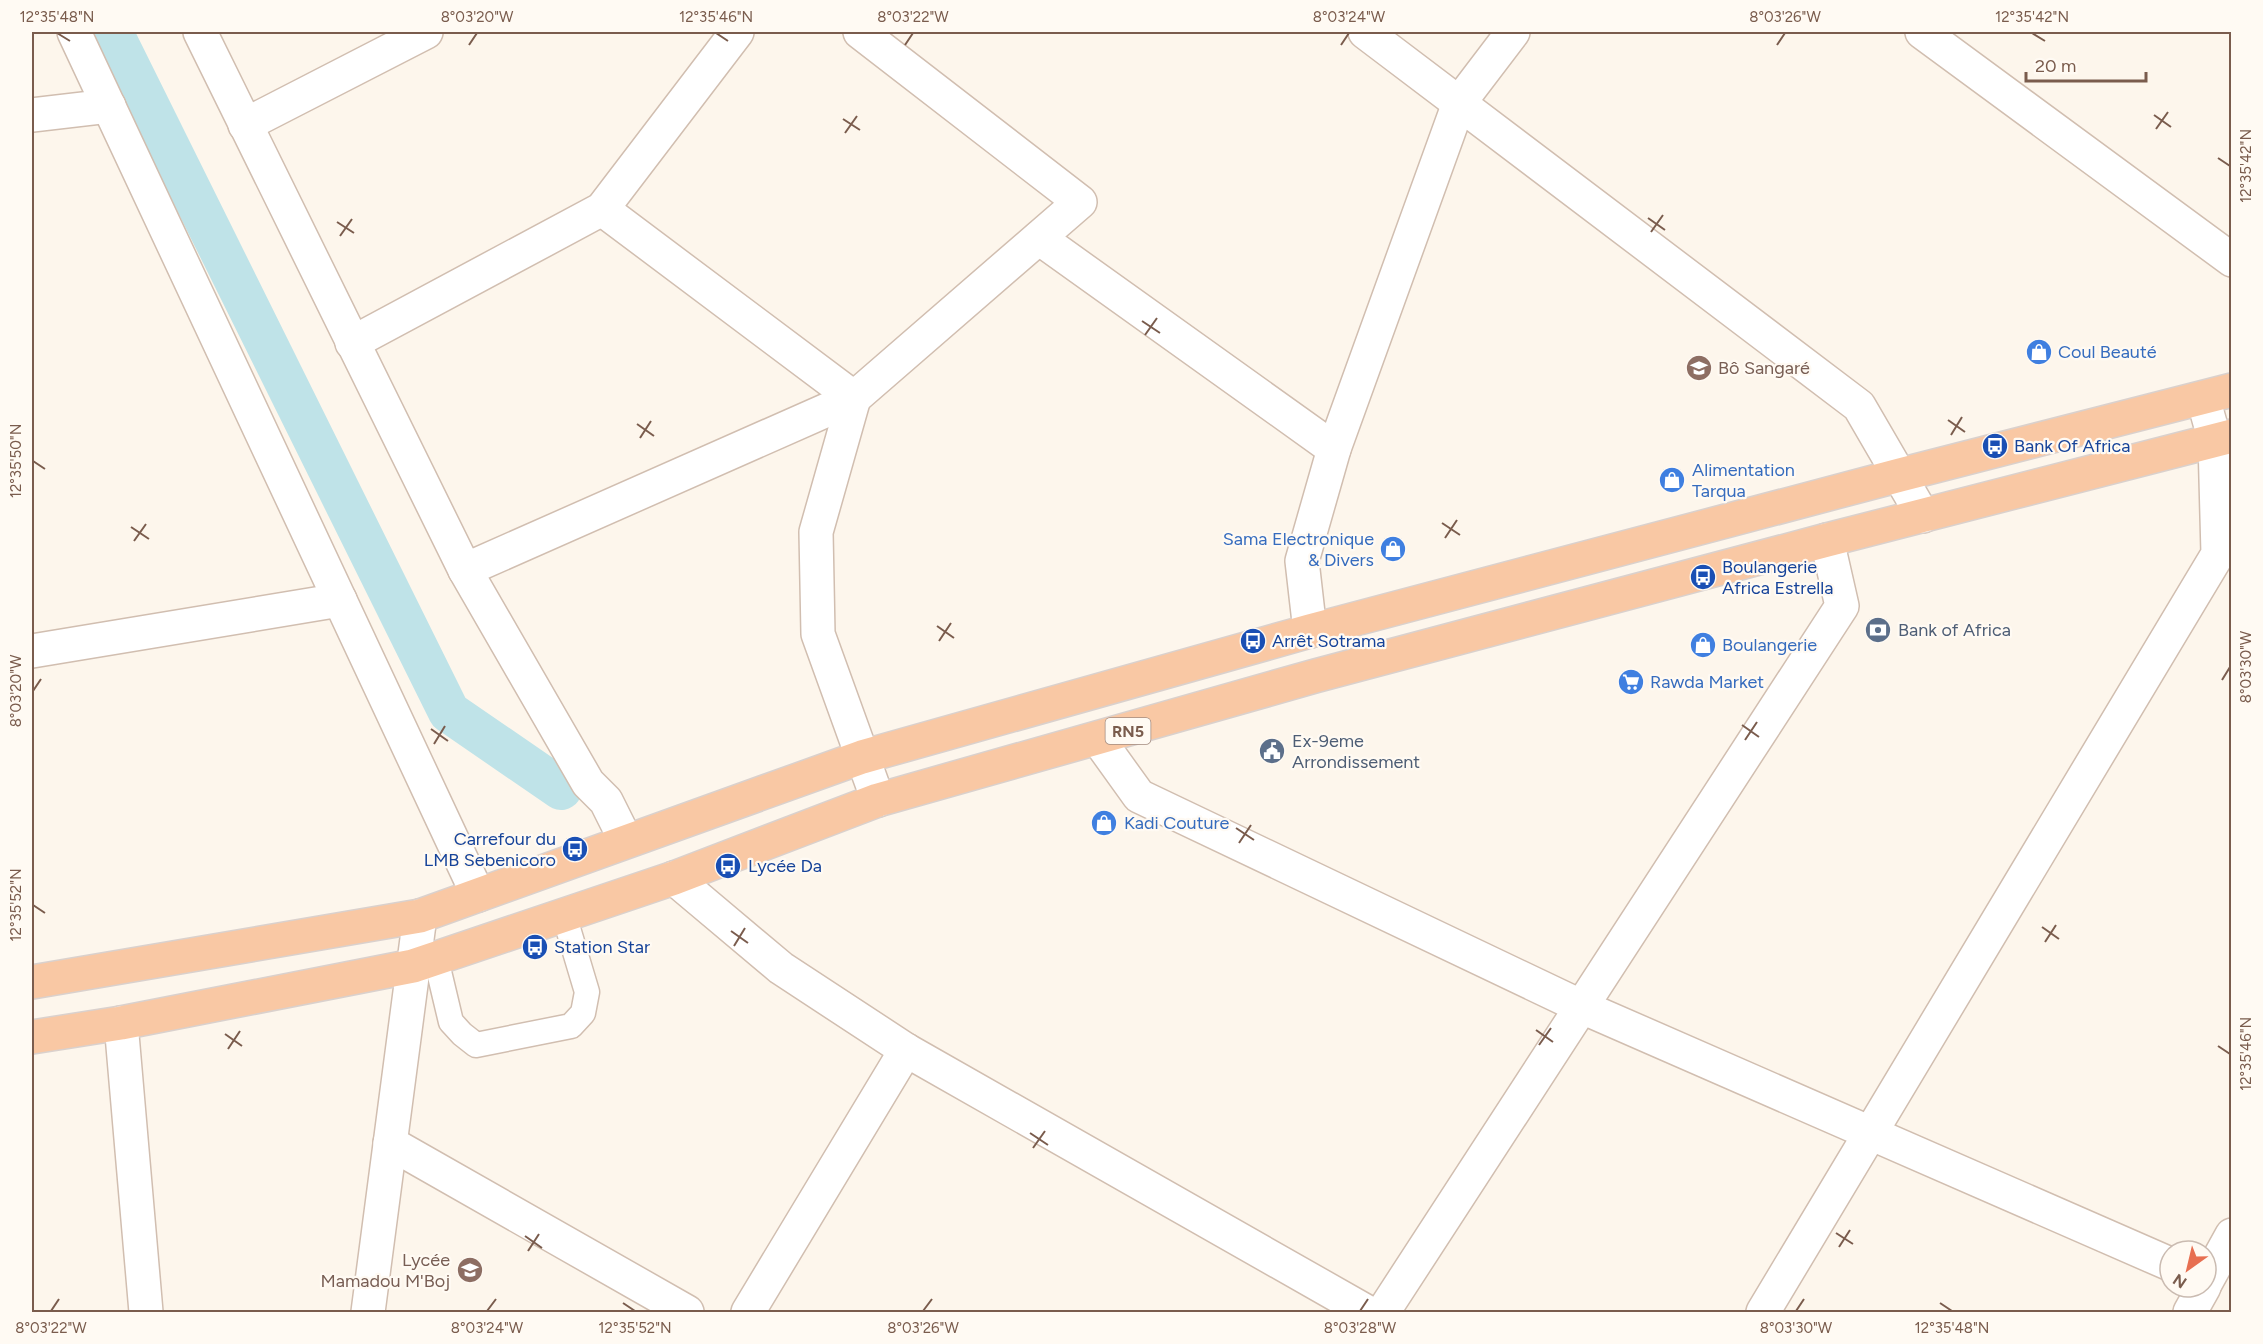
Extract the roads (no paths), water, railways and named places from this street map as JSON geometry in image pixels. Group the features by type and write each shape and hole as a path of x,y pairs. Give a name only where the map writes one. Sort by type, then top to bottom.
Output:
{"highway":[{"path":"32,982 420,916 862,757 1310,631 2217,394"},
{"name":"RN5","path":"32,1037 121,1023 425,962 674,878 878,800 1098,740 1315,676 1827,540 2223,439"}],"street":[{"path":"74,32 478,895"},
{"path":"200,32 351,343 465,570 564,744 588,783 606,801 626,841"},
{"path":"245,125 426,32"},
{"path":"351,343 602,209 736,32"},
{"path":"465,570 854,398 1080,202 860,32"},
{"path":"1365,32 1859,406 1923,516"},
{"path":"1310,631 1302,561 1334,449 1459,103 1513,32"},
{"path":"1923,32 2232,260"},
{"path":"32,115 109,106"},
{"path":"602,209 854,398"},
{"path":"1040,238 1334,449"},
{"path":"1763,1312 2218,554 2223,439 2217,394"},
{"path":"854,398 816,532 818,634 878,800"},
{"path":"1383,1312 1842,606 1827,540"},
{"path":"32,651 340,600"},
{"path":"1098,740 1139,796 1582,1007 2158,1259"},
{"path":"674,878 781,968 906,1050 1366,1312"},
{"path":"368,1312 390,1143 425,962 420,916"},
{"path":"121,1023 146,1312"},
{"path":"748,1312 906,1050"},
{"path":"390,1143 687,1312"},
{"path":"2218,1268 2232,1235"},
{"path":"2190,1312 2200,1299"}],"lane":[{"path":"425,962 451,1022 476,1045 571,1026 583,1013 587,992 564,915"}],"waterway":[{"path":"112,32 449,712 561,789"}],"place":[{"name":"Coul Beauté","path":"2039,352"},
{"name":"Bô Sangaré","path":"1699,368"},
{"name":"Bank Of Africa","path":"1995,446"},
{"name":"Alimentation Tarqua","path":"1672,480"},
{"name":"Sama Electronique & Divers","path":"1393,549"},
{"name":"Boulangerie Africa Estrella","path":"1703,577"},
{"name":"Bank of Africa","path":"1878,630"},
{"name":"Arrêt Sotrama","path":"1253,641"},
{"name":"Boulangerie","path":"1703,645"},
{"name":"Rawda Market","path":"1631,682"},
{"name":"Ex-9eme Arrondissement","path":"1272,751"},
{"name":"Kadi Couture","path":"1104,823"},
{"name":"Carrefour du LMB Sebenicoro","path":"575,849"},
{"name":"Lycée Da","path":"728,866"},
{"name":"Station Star","path":"535,947"},
{"name":"Lycée Mamadou M'Boj","path":"470,1270"}]}
